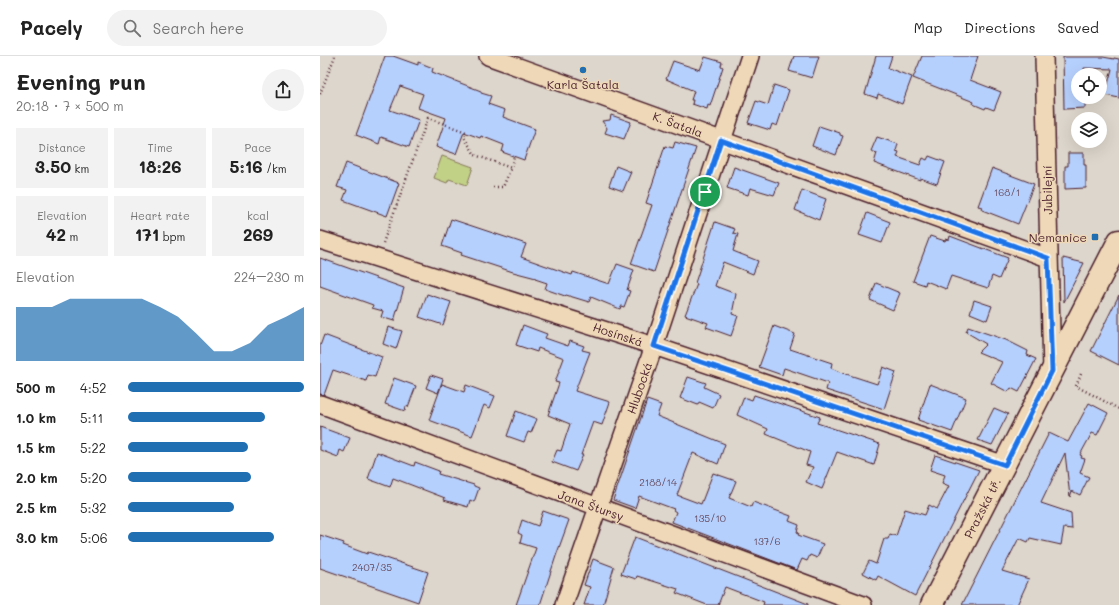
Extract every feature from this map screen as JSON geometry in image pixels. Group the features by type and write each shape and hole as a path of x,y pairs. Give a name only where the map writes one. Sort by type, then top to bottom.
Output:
{"main road":[{"name":"Pražská tř.","path":"932,605 1119,241"}],"street":[{"name":"K. Šatala","path":"488,56 1048,258"},
{"name":"Hlubocká","path":"564,605 654,346 750,56"},
{"name":"Jubilejní","path":"1044,56 1052,371"},
{"name":"Hosínská","path":"320,240 654,346 1005,465"},
{"name":"Jana Štursy","path":"320,404 863,605"}],"path":[{"path":"320,94 335,56"},
{"path":"385,238 428,118 466,132 464,137 475,155 511,168"},
{"path":"493,187 503,187 514,156"},
{"path":"1082,374 1076,386 1119,409"}],"green space":[{"path":"442,156 473,167 467,185 449,179 447,183 434,178"}],"building":[{"path":"385,56 393,56 418,65 418,62 433,68 432,72 491,96 488,104 505,110 503,117 535,129 524,160 502,152 504,145 481,136 480,138 464,132 456,154 436,147 446,118 418,108 423,94 400,86 390,110 419,120 409,147 381,137 379,144 356,135"},
{"path":"794,56 819,56 812,78 789,71"},
{"path":"876,56 892,56 888,68 912,77 902,104 878,94 877,98 865,94"},
{"path":"922,56 978,56 970,80 1001,92 994,110 986,107 985,109 973,104 974,102 913,78"},
{"path":"705,57 722,62 721,66 723,67 710,106 708,105 707,109 692,104 693,100 691,100 694,91 666,79 673,61 700,70"},
{"path":"1063,57 1103,57 1119,59 1119,98 1107,95 1107,88 1112,69 1071,68 1071,104 1085,104 1085,108 1064,109"},
{"path":"774,85 789,90 777,126 772,124 770,130 748,123 756,101 768,105"},
{"path":"611,115 631,122 624,139 605,133 607,128 602,121 610,120"},
{"path":"819,126 840,133 840,135 843,136 836,155 812,146"},
{"path":"877,137 898,144 896,151 899,152 897,157 920,165 923,158 927,160 929,156 945,162 937,184 920,178 920,180 874,163 877,153 871,151"},
{"path":"675,142 696,148 654,272 631,264 652,205 646,203 665,146 673,148"},
{"path":"1068,153 1084,153 1084,165 1086,165 1086,188 1065,189 1065,166 1068,166"},
{"path":"346,163 399,183 387,216 343,200 347,190 337,187"},
{"path":"616,166 631,172 623,191 609,186"},
{"path":"734,167 779,183 774,195 750,188 748,195 727,188"},
{"path":"992,168 1034,184 1018,224 982,210 982,207 978,206"},
{"path":"802,190 826,199 819,220 795,210"},
{"path":"867,213 890,222 882,243 859,235"},
{"path":"451,219 526,244 521,257 572,275 573,272 609,284 617,264 634,270 627,290 630,291 624,307 621,306 620,309 591,297 589,302 566,295 565,296 545,289 547,283 535,279 536,278 461,255 462,253 442,246"},
{"path":"715,222 735,229 733,233 738,234 733,251 758,261 753,274 723,262 715,286 736,294 732,314 738,316 731,336 706,327 708,323 685,315 697,284 695,283"},
{"path":"930,236 945,241 946,239 949,240 950,236 1008,258 999,279 992,276 988,288 951,276 946,289 926,281 925,285 913,281"},
{"path":"320,258 404,288 394,321 381,317 383,311 372,308 373,305 320,286"},
{"path":"1063,258 1084,263 1064,302"},
{"path":"876,283 900,293 893,310 870,300"},
{"path":"427,294 451,302 443,325 419,317"},
{"path":"1119,295 1119,365 1091,351"},
{"path":"974,300 992,306 987,320 970,313"},
{"path":"523,325 547,334 545,338 568,346 570,341 584,346 582,350 590,352 575,391 610,402 602,425 593,422 581,455 583,455 576,471 552,462 557,450 561,451 570,424 548,415 559,383 555,382 564,358 538,348 537,352 516,345"},
{"path":"774,326 795,334 790,349 832,363 831,368 840,372 877,384 883,367 896,372 884,409 826,390 828,383 784,368 782,375 759,367"},
{"path":"388,327 402,331 396,349 383,344"},
{"path":"968,327 1006,340 1028,351 1027,355 1036,359 1019,392 1011,388 1008,392 991,383 1002,362 978,352 986,344 966,332"},
{"path":"324,335 382,357 375,377 368,375 366,381 333,370 324,395 320,394 320,346"},
{"path":"431,375 443,379 438,393 426,388"},
{"path":"688,377 706,383 704,387 719,394 713,408 699,402 698,405 680,398"},
{"path":"394,378 416,386 405,411 385,404"},
{"path":"442,384 464,392 466,385 495,396 490,408 484,405 472,436 429,420"},
{"path":"930,384 966,398 952,432 918,420"},
{"path":"754,395 820,417 817,423 880,444 874,465 837,452 822,489 806,482 813,467 806,465 810,452 766,434 768,429 737,415 744,397 752,400"},
{"path":"647,400 661,405 657,416 725,444 718,464 693,453 677,495 701,504 713,473 736,481 729,498 751,507 753,502 791,516 789,521 799,525 797,532 799,533 798,535 823,544 817,558 810,555 807,561 802,559 797,570 672,522 676,512 673,510 674,509 639,496 635,508 613,500"},
{"path":"1089,403 1108,413 1097,435 1092,433 1080,455 1082,456 1081,458 1085,459 1080,473 1089,477 1080,495 1072,491 1070,497 1065,453 1041,503 1071,513 1072,529 1064,528 1061,545 1030,538 1028,542 1019,538 1002,571 1029,579 1017,605 962,605 1049,433 1068,442"},
{"path":"994,408 1008,414 992,445 978,440"},
{"path":"516,411 537,419 531,433 528,432 524,442 507,436"},
{"path":"320,427 350,438 344,452 340,450 338,457 320,450"},
{"path":"377,452 414,466 415,462 439,471 438,474 474,485 479,488 474,502 470,500 468,507 444,500 445,498 393,478 390,487 368,479"},
{"path":"935,455 979,470 915,596 878,576 876,580 863,573 869,561 876,564 884,539 888,539 890,534 896,536 905,509 925,515 929,505 937,509 949,486 942,483 945,475 930,470"},
{"path":"543,511 569,520 540,605 516,605 536,548 520,543 522,535 518,533 522,520 538,526"},
{"path":"320,535 344,543 343,545 367,554 368,552 428,572 418,602 320,568"},
{"path":"635,537 808,605 763,605 764,602 725,587 718,605 707,605 676,593 678,589 637,576 636,579 621,574"},
{"path":"593,559 614,567 603,605 584,605 590,587 584,585"}],"place":[{"name":"Karla Šatala","path":"583,70"},
{"name":"Nemanice","path":"1095,237"}],"route":[{"path":"721,140 1048,258 1052,371 1005,465 654,346 705,192 721,140"}]}
